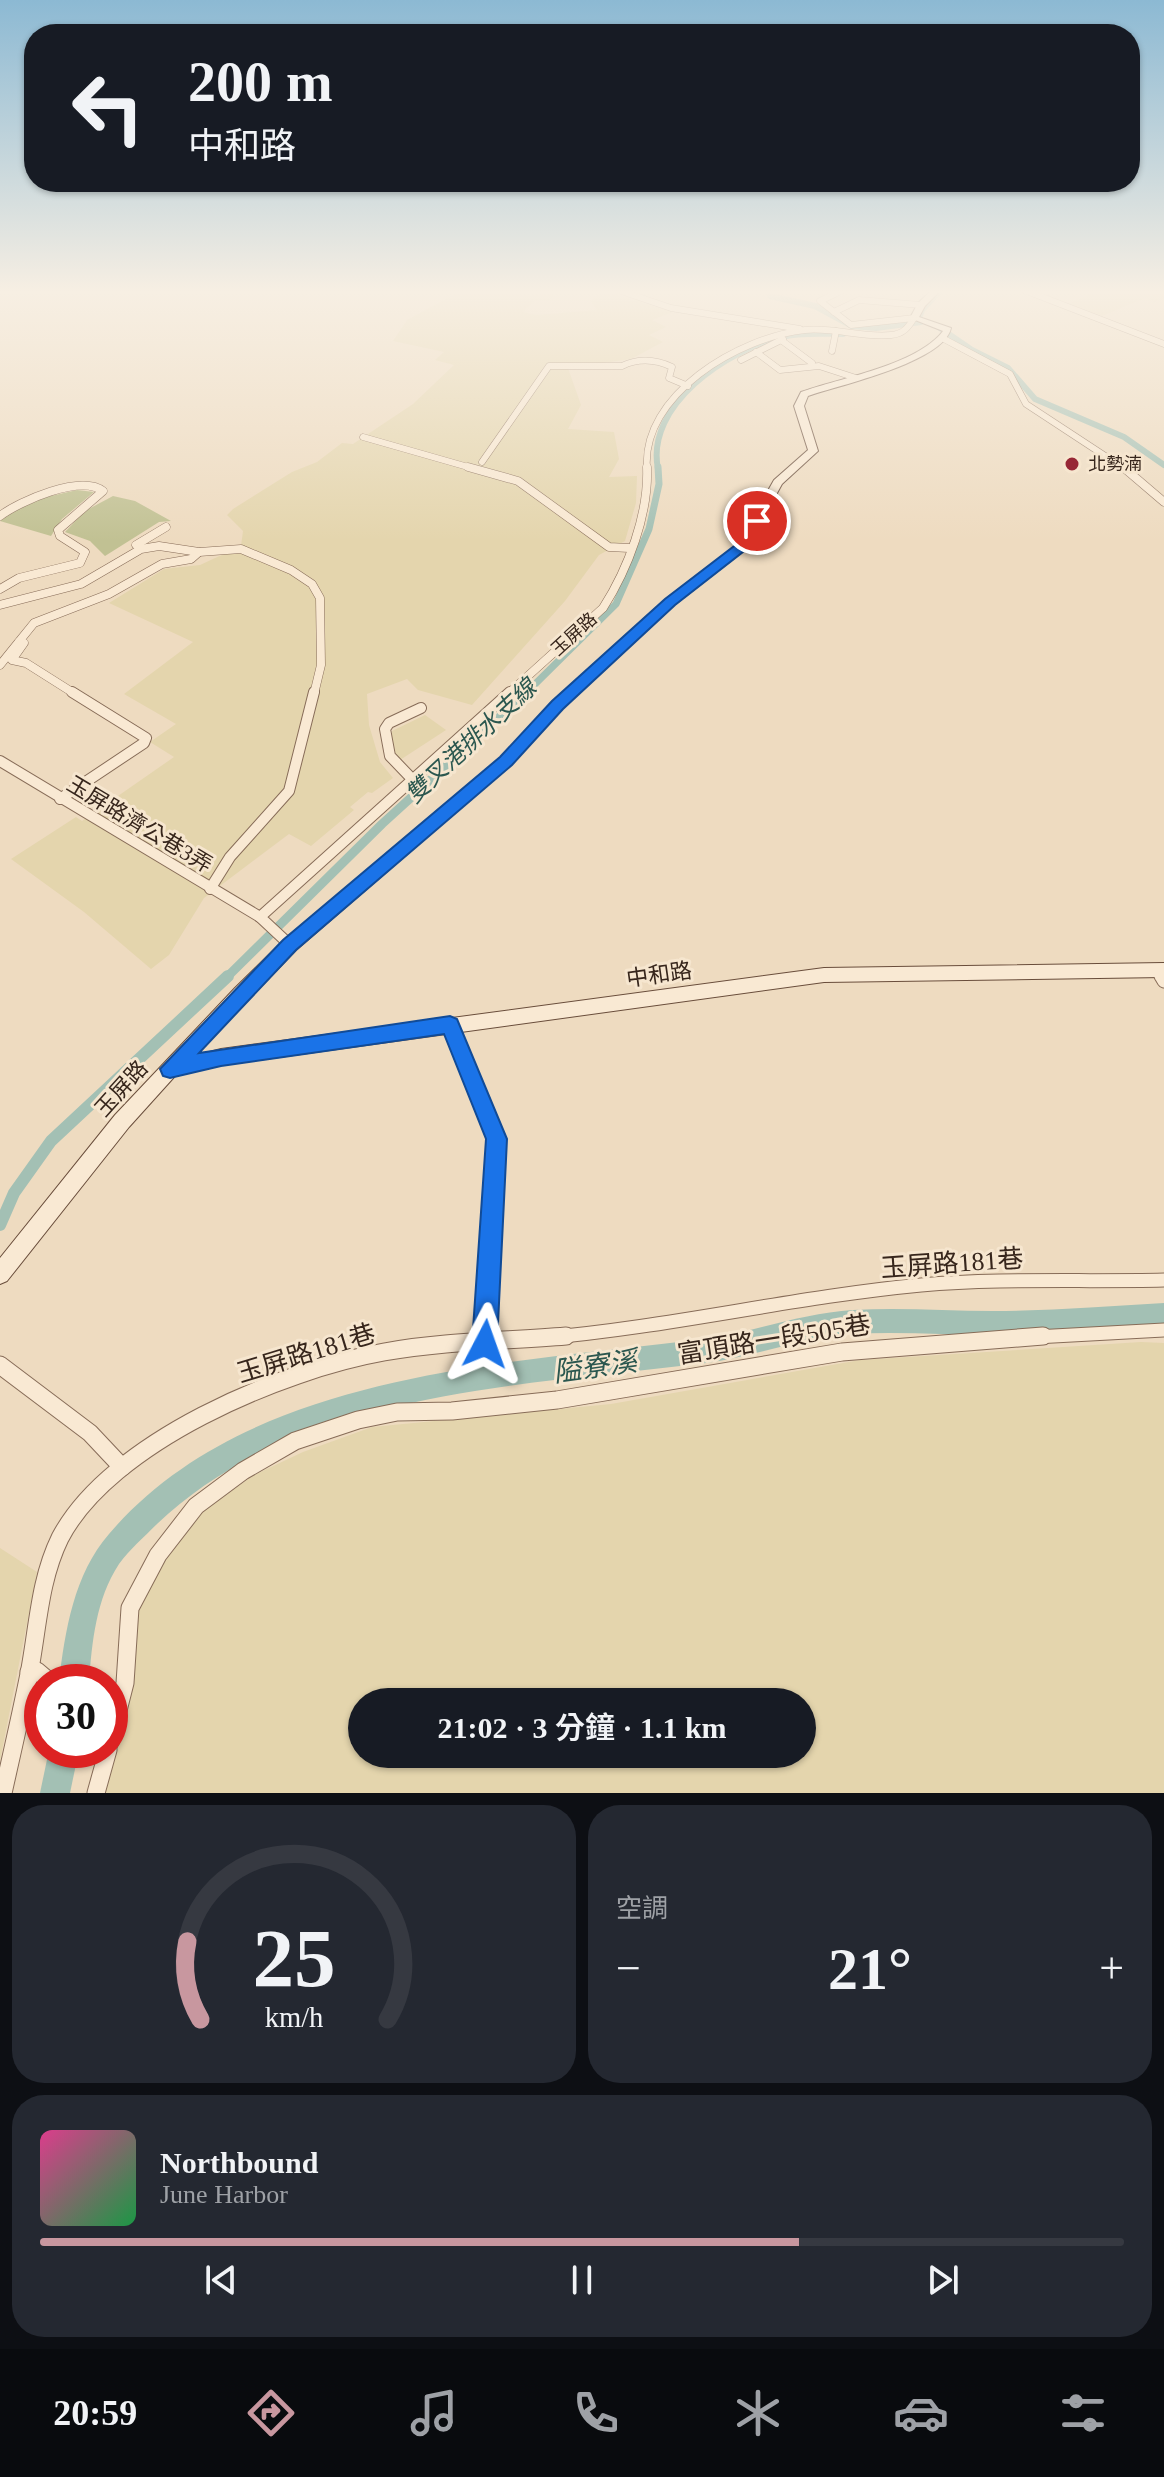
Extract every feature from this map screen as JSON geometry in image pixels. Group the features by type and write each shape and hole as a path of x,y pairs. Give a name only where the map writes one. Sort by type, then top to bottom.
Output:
{"street":[{"path":"482,462 544,374"},
{"path":"670,374 669,378 688,386"},
{"name":"玉屏路","path":"260,917 603,608 617,589 643,508 650,435 668,405 688,386 707,374"},
{"path":"668,405 676,407 714,374"},
{"path":"848,374 856,378"},
{"name":"玉屏路","path":"0,1274 122,1121 290,945 474,789 557,705 670,602 743,546 772,491 813,451 802,423 800,399 814,390 869,374"},
{"path":"1009,374 1026,404 1112,458 1164,502"},
{"path":"363,437 518,481 609,547 629,548"},
{"path":"0,516 17,503 33,497 89,486 103,491 58,530 60,536 85,552 80,563 64,569 27,574 0,589"},
{"path":"65,590 171,527 165,537 174,549"},
{"path":"1,602 65,590 89,581 147,547 199,552 241,549 291,570 319,593 321,665 287,796 230,857 210,889"},
{"path":"0,665 34,623 109,594 162,564 191,559 199,552"},
{"path":"19,642 24,643 12,660 26,663 146,738 144,743 60,799"},
{"path":"414,781 390,756 385,729 389,723 421,708"},
{"name":"玉屏路濟公巷3弄","path":"0,761 260,917"},
{"path":"260,917 290,945"},
{"name":"中和路","path":"170,1069 221,1057 824,975 1162,974"},
{"path":"450,1025 496,1139 485,1344"},
{"name":"玉屏路181巷","path":"39,1664 43,1583 53,1555 71,1523 122,1467 170,1431 236,1400 309,1373 384,1352 636,1330 802,1301 923,1285 1164,1280"},
{"name":"富頂路一段505巷","path":"126,1664 130,1608 158,1555 196,1506 243,1471 295,1441 358,1420 397,1412 452,1411 557,1400 842,1352 1053,1335 1164,1330"},
{"path":"0,1365 90,1433 122,1467"},
{"name":"玉屏路181巷","path":"3,1793 24,1724"},
{"name":"富頂路一段505巷","path":"96,1793 103,1768"}],"shaded area":[{"path":"445,374 570,374 581,405 568,429 614,432 619,459 609,477 637,476 636,503 625,541 599,555 565,601 472,705 418,690 407,679 367,694 369,725 380,762 393,778 372,793 368,792 350,807 354,810 311,846 289,834 204,898 169,955 151,969 84,912 11,859 76,817 82,821 174,757 150,742 176,724 124,694 193,642 109,603 164,569 200,565 241,546 243,531 227,515 233,509 292,472 317,462 342,443 353,444 413,404"},
{"path":"425,715 446,730 400,760 390,748 392,731"},
{"path":"1164,1343 1164,1793 100,1793 104,1768 128,1768 128,1664 120,1664 126,1629 142,1590 196,1516 254,1475 303,1452 372,1427 611,1404 860,1360"},
{"path":"0,1548 37,1572 0,1761"}],"green space":[{"path":"77,490 94,492 62,519 51,536 0,521 25,502"},
{"path":"113,496 135,501 171,521 159,522 105,556 90,541 65,532 85,511"}],"waterway":[{"name":"雙叉港排水支線","path":"658,469 657,445 664,423 677,403 708,374"},
{"path":"1013,374 1035,399 1124,437 1164,465"},
{"name":"雙叉港排水支線","path":"525,694 616,604 649,529 659,484 658,467"},
{"name":"雙叉港排水支線","path":"226,978 382,824 527,692"},
{"name":"雙叉港排水支線","path":"0,1225 14,1193 51,1141 228,976"},
{"name":"隘寮溪","path":"76,1664 81,1626 91,1591 119,1542 176,1488 243,1446 317,1416 397,1394 478,1379 717,1349 835,1324 888,1321 1016,1322 1164,1315"},
{"name":"隘寮溪","path":"55,1793 60,1768"}],"place":[{"name":"北勢湳","path":"1072,464"}],"route":[{"path":"485,1344 496,1139 450,1025 221,1057 170,1069 290,945 464,799 506,761 557,705 670,602 743,546 757,521"}]}
